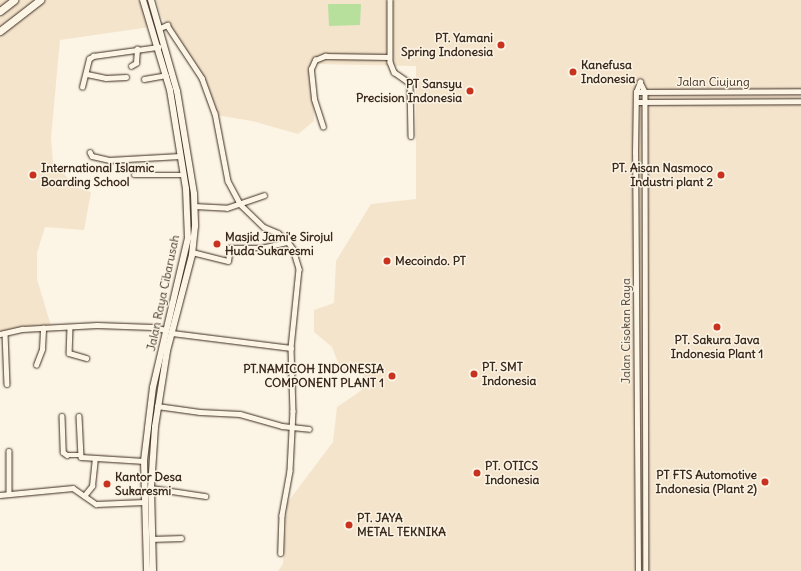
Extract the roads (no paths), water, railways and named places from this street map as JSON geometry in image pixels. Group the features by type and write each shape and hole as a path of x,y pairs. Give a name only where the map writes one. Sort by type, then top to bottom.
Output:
{"main road":[{"path":"0,11 14,0"},
{"path":"0,31 40,0"}],"street":[{"name":"Jalan Raya Cibarusah","path":"143,0 166,75 184,175 192,252 153,387 144,461 149,489 153,571"},
{"name":"Jalan Raya Cibarusah","path":"147,571 144,502 149,489 152,447 169,331 190,243 194,213 176,92 160,28 151,0"},
{"path":"390,0 389,57 394,72 410,83 411,136"},
{"path":"160,28 167,25 202,78 215,113 228,181 240,204 264,227 278,232 288,242 293,249 300,269 292,348 292,428 290,471 282,515 281,553"},
{"path":"82,87 87,74 89,59 93,56 158,47"},
{"path":"131,66 137,61 137,49"},
{"path":"323,127 314,99 311,69 315,60 325,56 389,57"},
{"path":"87,74 106,78 126,77"},
{"path":"144,79 166,75"},
{"path":"636,92 640,82 645,92"},
{"name":"Jalan Ciujung","path":"636,92 801,91"},
{"name":"Jalan Cisokan Raya","path":"636,92 638,571"},
{"name":"Jalan Cisokan Raya","path":"645,92 646,571"},
{"path":"636,102 801,101"},
{"path":"90,152 92,156 110,160 180,156"},
{"path":"134,175 184,175"},
{"path":"194,206 223,208 240,204 264,195"},
{"path":"187,214 194,213"},
{"path":"192,252 228,261 230,248 261,248 288,242"},
{"path":"70,327 70,354 86,358"},
{"path":"7,384 2,333 43,328 152,327 169,331 292,348"},
{"path":"36,365 42,349 43,328"},
{"path":"158,406 200,412 250,415 292,428 309,429"},
{"path":"62,416 63,452 67,455 80,455 95,459 144,461"},
{"path":"79,416 80,455"},
{"path":"9,451 9,494"},
{"path":"84,496 92,486 95,459"},
{"path":"0,495 66,488 76,490 96,504 144,502"},
{"path":"149,489 205,496"},
{"path":"152,539 181,538"}],"place":[{"name":"PT. Yamani Spring Indonesia","path":"501,45"},
{"name":"Kanefusa Indonesia","path":"573,72"},
{"name":"PT Sansyu Precision Indonesia","path":"470,91"},
{"name":"International Islamic Boarding School","path":"33,175"},
{"name":"PT. Aisan Nasmoco Industri plant 2","path":"721,175"},
{"name":"Masjid Jami'e Sirojul Huda Sukaresmi","path":"217,244"},
{"name":"Mecoindo. PT","path":"387,261"},
{"name":"PT. Sakura Java Indonesia Plant 1","path":"717,327"},
{"name":"PT. SMT Indonesia","path":"474,374"},
{"name":"PT.NAMICOH INDONESIA COMPONENT PLANT 1","path":"392,376"},
{"name":"PT. OTICS Indonesia","path":"477,473"},
{"name":"PT FTS Automotive Indonesia (Plant 2)","path":"765,482"},
{"name":"Kantor Desa Sukaresmi","path":"107,484"},
{"name":"PT. JAYA METAL TEKNIKA","path":"349,525"}]}
